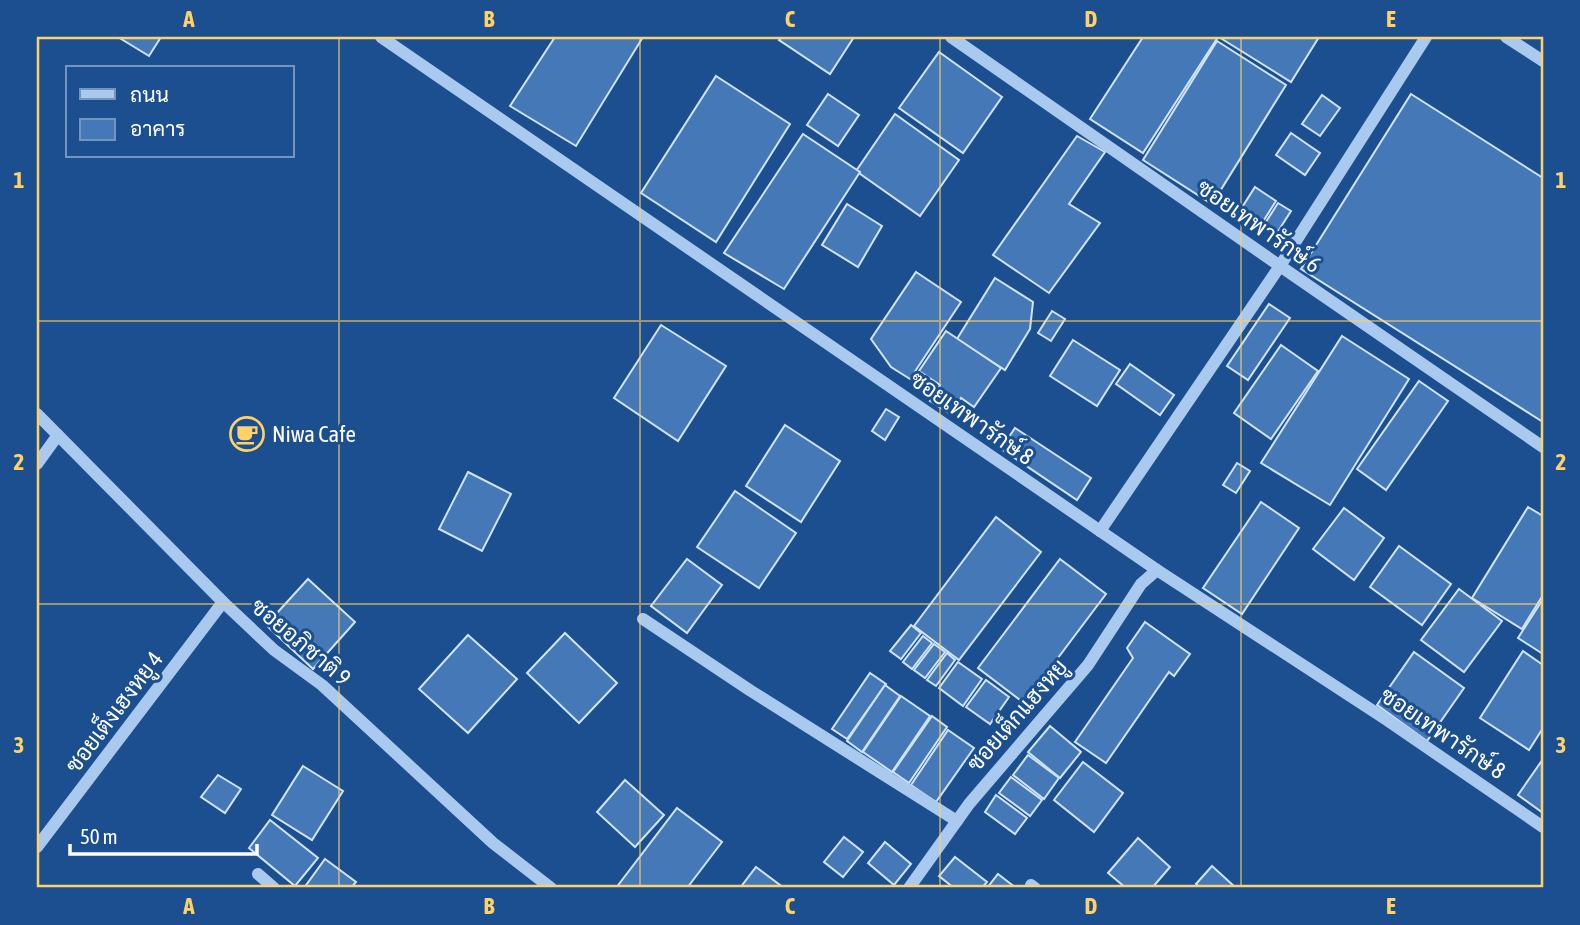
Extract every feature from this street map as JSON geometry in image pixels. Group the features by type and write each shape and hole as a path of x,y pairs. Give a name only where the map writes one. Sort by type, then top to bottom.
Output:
{"street":[{"name":"ซอยเทพารักษ์ 8","path":"381,37 1157,570 1543,827"},
{"name":"ซอยเทพารักษ์ 6","path":"951,37 1543,447"},
{"path":"1100,531 1280,266 1426,37"},
{"path":"1506,37 1543,61"},
{"name":"ซอยอภิชาติ 9","path":"37,414 274,650 322,685 493,843 551,888"},
{"path":"37,464 58,435"},
{"name":"ซอยเต็กแฮงหยู","path":"909,888 969,804 1088,665 1141,584 1157,570"},
{"name":"ซอยเต็งเฮงหยู 4","path":"37,847 223,602"},
{"path":"643,619 751,691 957,821"},
{"path":"258,874 274,888"}],"building":[{"path":"118,37 161,37 149,56"},
{"path":"555,37 643,37 576,146 510,106"},
{"path":"782,37 854,37 830,74 779,40"},
{"path":"1143,37 1218,37 1143,153 1090,119"},
{"path":"1319,37 1291,82 1222,39"},
{"path":"1217,41 1286,85 1212,204 1143,160"},
{"path":"939,52 1002,97 963,153 899,108"},
{"path":"716,76 790,124 716,242 641,193"},
{"path":"828,94 859,115 838,146 807,125"},
{"path":"1411,94 1543,178 1543,422 1301,269"},
{"path":"1322,95 1340,108 1320,136 1302,124"},
{"path":"895,114 959,160 920,216 856,171"},
{"path":"1291,133 1320,153 1305,175 1276,155"},
{"path":"803,134 860,172 784,289 724,253"},
{"path":"1077,136 1105,152 1069,204 1100,223 1049,293 993,255"},
{"path":"1255,187 1276,201 1262,223 1241,209"},
{"path":"1278,203 1291,211 1277,233 1264,225"},
{"path":"847,204 882,226 858,267 822,245"},
{"path":"916,272 961,302 910,379 891,367 871,339"},
{"path":"995,278 1033,302 1030,329 1005,370 957,339"},
{"path":"1269,304 1290,318 1248,380 1227,366"},
{"path":"1052,311 1065,319 1051,341 1038,333"},
{"path":"661,325 726,366 678,441 614,398"},
{"path":"946,331 1001,368 974,407 961,398 950,414 930,401 940,385 919,371"},
{"path":"1342,336 1409,379 1330,505 1261,463"},
{"path":"1073,340 1120,370 1097,406 1050,376"},
{"path":"1281,345 1318,371 1271,439 1234,413"},
{"path":"1130,364 1174,395 1160,415 1116,384"},
{"path":"1419,381 1448,401 1386,490 1357,469"},
{"path":"886,409 899,417 885,440 872,431"},
{"path":"785,425 840,461 801,522 746,486"},
{"path":"1015,428 1091,478 1077,500 1001,449"},
{"path":"1237,463 1250,471 1236,493 1223,485"},
{"path":"468,472 511,494 482,551 439,529"},
{"path":"735,491 796,533 759,588 697,547"},
{"path":"1261,502 1299,528 1242,614 1203,588"},
{"path":"1528,507 1543,516 1543,595 1522,629 1472,598"},
{"path":"1344,508 1384,538 1354,580 1313,549"},
{"path":"996,517 1041,552 959,660 914,626"},
{"path":"1399,546 1451,584 1422,625 1370,587"},
{"path":"687,559 722,585 687,633 651,606"},
{"path":"1060,559 1106,594 1024,703 978,668"},
{"path":"308,579 355,622 313,669 266,625"},
{"path":"1459,589 1502,621 1464,672 1421,640"},
{"path":"1543,599 1543,654 1518,638"},
{"path":"1145,622 1190,654 1174,676 1169,672 1106,763 1075,742 1133,658 1127,648"},
{"path":"911,625 921,633 901,659 890,651"},
{"path":"565,633 617,683 579,723 527,673"},
{"path":"468,635 517,679 468,733 419,689"},
{"path":"923,636 932,643 912,669 903,662"},
{"path":"934,644 945,652 925,678 914,670"},
{"path":"1523,651 1543,665 1543,728 1529,750 1480,718"},
{"path":"1414,652 1464,688 1427,741 1377,705"},
{"path":"947,653 955,660 936,686 927,680"},
{"path":"958,662 982,679 963,706 939,688"},
{"path":"870,673 886,684 847,739 832,729"},
{"path":"986,680 1009,697 990,724 966,707"},
{"path":"885,685 900,696 862,752 847,741"},
{"path":"901,696 930,716 892,772 863,752"},
{"path":"932,716 947,727 909,783 893,772"},
{"path":"1050,726 1081,752 1060,778 1028,752"},
{"path":"948,730 974,748 936,802 911,785"},
{"path":"1028,755 1059,778 1044,799 1013,775"},
{"path":"1543,759 1543,813 1518,795"},
{"path":"1083,762 1123,793 1094,832 1054,800"},
{"path":"303,766 343,791 312,840 272,815"},
{"path":"218,775 241,789 225,813 201,797"},
{"path":"1011,777 1042,800 1030,816 999,793"},
{"path":"625,780 664,815 635,847 597,812"},
{"path":"996,795 1027,818 1015,834 985,812"},
{"path":"677,808 722,842 687,888 616,888"},
{"path":"270,820 318,858 295,886 249,848"},
{"path":"844,837 863,852 843,877 824,862"},
{"path":"1138,838 1170,867 1152,888 1126,888 1108,873"},
{"path":"885,842 911,864 894,885 868,863"},
{"path":"955,857 987,882 982,888 954,888 939,876"},
{"path":"325,859 356,882 351,888 304,888"},
{"path":"1212,866 1235,887 1201,888 1196,884"},
{"path":"756,867 784,888 740,888"},
{"path":"998,874 1016,888 987,888"}],"place":[{"name":"Niwa Cafe","path":"247,434"}]}
